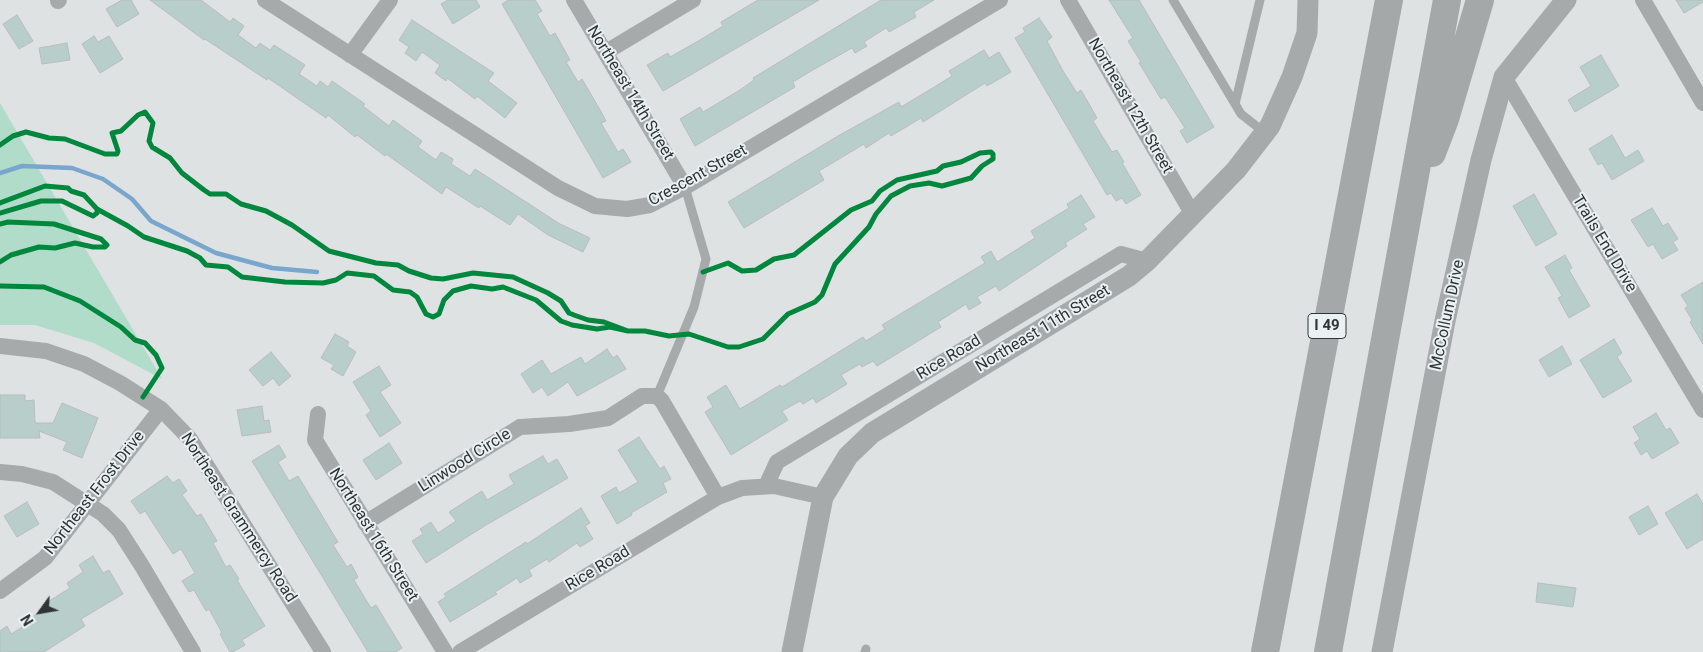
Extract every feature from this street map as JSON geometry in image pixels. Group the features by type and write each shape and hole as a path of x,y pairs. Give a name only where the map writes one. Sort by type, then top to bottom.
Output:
{"highway":[{"path":"1374,82 1382,0"},
{"name":"I 49","path":"1265,652 1389,0"},
{"path":"1328,652 1405,225 1448,0"},
{"path":"1405,225 1445,119 1480,0"}],"street":[{"name":"Crescent Street","path":"265,0 558,188 595,206 627,209 650,205 685,187 1000,0"},
{"path":"350,55 390,0"},
{"name":"Northeast 14th Street","path":"574,0 685,187"},
{"path":"606,52 693,0"},
{"name":"Northeast 12th Street","path":"1068,0 1192,213"},
{"name":"Northeast 11th Street","path":"792,652 823,497 848,456 872,433 1129,276 1147,261 1236,170 1265,133 1292,77 1307,33 1308,0"},
{"name":"McCollum Drive","path":"1382,652 1445,321 1482,160 1504,78 1566,0"},
{"path":"1643,0 1703,103"},
{"name":"Trails End Drive","path":"1504,78 1703,410"},
{"name":"Rice Road","path":"766,486 777,462 1121,254 1147,261"},
{"name":"Northeast Grammercy Road","path":"0,346 46,351 84,364 120,383 161,409 190,438 323,652"},
{"name":"Linwood Circle","path":"365,523 520,427 569,424 608,418 642,396 656,396"},
{"path":"656,396 662,401 718,497"},
{"name":"Northeast Frost Drive","path":"0,591 45,558 161,409"},
{"name":"Northeast 16th Street","path":"318,414 315,440 445,652"},
{"path":"0,472 22,474 53,482 103,514 119,530 193,652"},
{"name":"Rice Road","path":"460,652 718,497 742,488 766,486 823,497"}],"lane":[{"path":"1173,0 1235,104 1248,121 1265,133"},
{"path":"1235,104 1260,0"},
{"path":"656,396 694,307 706,259 685,187"}],"green space":[{"path":"0,103 162,379 94,343 35,325 0,325"}],"building":[{"path":"122,0 131,0 139,14 117,27 106,9"},
{"path":"150,0 201,0 230,22 233,18 244,26 238,35 256,48 260,43 270,50 274,45 305,65 299,74 317,86 320,81 328,87 332,81 365,104 363,106 389,126 393,120 422,141 418,147 436,160 441,152 453,159 451,164 470,176 475,169 560,224 590,238 583,252 548,235 518,214 510,225 446,187 442,194 357,135 355,137 328,115 326,118 268,78 267,80 204,40"},
{"path":"448,0 476,0 480,7 453,24 441,4"},
{"path":"508,0 535,0 542,11 537,14 550,36 555,33 570,60 566,62 578,82 582,79 606,121 601,123 618,152 623,149 631,162 603,178 502,4"},
{"path":"758,0 819,0 663,91 647,65 668,53 670,57 700,40 723,26 721,22"},
{"path":"881,0 934,0 914,12 916,17 889,32 886,28 864,42 867,46 855,53 852,48 811,71 793,82 795,87 695,146 680,119 700,107 703,112 740,90 754,80 753,78"},
{"path":"1109,0 1139,0 1214,127 1187,143 1180,131 1185,128 1165,97 1161,99 1139,63 1141,62 1128,41 1133,38"},
{"path":"1676,0 1703,0 1703,2 1684,13"},
{"path":"17,15 33,41 19,49 3,24"},
{"path":"1039,18 1052,37 1047,41 1063,71 1077,93 1081,90 1097,118 1093,121 1112,152 1117,150 1124,162 1122,163 1141,195 1126,204 1122,198 1116,201 1111,193 1107,195 1015,38 1025,32 1023,28"},
{"path":"412,20 494,73 488,81 517,103 505,118 477,96 475,99 447,78 446,81 435,73 440,65 422,52 416,61 405,53 409,47 399,40"},
{"path":"94,36 98,42 109,36 123,59 100,73 82,44"},
{"path":"67,43 70,60 42,64 39,48"},
{"path":"984,50 989,58 999,52 1011,72 987,86 985,83 923,122 921,118 891,136 889,133 866,148 864,144 819,171 824,180 744,228 728,202 899,102 901,107 952,76 949,71"},
{"path":"1601,55 1619,86 1575,112 1568,100 1591,86 1580,67"},
{"path":"1612,135 1625,158 1638,150 1644,161 1612,180 1602,163 1598,165 1589,149"},
{"path":"1534,194 1557,234 1536,246 1513,206"},
{"path":"1081,195 1095,217 1083,224 1087,229 1065,243 1067,246 999,291 996,286 977,297 981,303 969,310 966,304 938,322 941,327 877,366 873,361 862,367 860,364 841,375 847,384 816,403 813,398 803,404 800,401 782,411 788,420 731,455 705,412 713,407 707,397 726,385 740,409 780,385 782,387 863,337 866,341 885,329 882,325 985,263 981,257 991,251 997,262 1035,238 1031,231 1069,208 1067,204"},
{"path":"1652,208 1663,226 1668,223 1678,239 1673,242 1678,250 1662,259 1653,244 1648,247 1631,220"},
{"path":"1565,255 1572,268 1569,270 1590,306 1569,318 1558,298 1562,296 1545,267"},
{"path":"1703,282 1703,344 1690,322 1692,320 1685,308 1688,306 1681,295"},
{"path":"335,334 349,342 347,346 356,352 343,376 331,369 334,365 321,358"},
{"path":"1614,339 1622,353 1617,357 1632,381 1603,398 1580,360"},
{"path":"1562,346 1572,364 1549,377 1539,360"},
{"path":"607,349 613,358 617,355 626,369 577,396 568,382 548,396 542,387 533,393 521,374 542,360 551,374 581,357 585,364"},
{"path":"271,352 291,376 279,386 273,378 263,386 249,370"},
{"path":"379,366 391,385 380,392 401,423 380,437 366,415 371,411 353,382"},
{"path":"0,395 25,395 25,401 34,400 35,423 53,423 62,403 98,418 82,458 63,450 67,442 39,431 40,438 0,438"},
{"path":"262,406 264,421 269,420 271,432 242,436 237,410"},
{"path":"1656,413 1666,430 1670,428 1679,443 1652,459 1647,451 1641,455 1634,443 1640,439 1633,427"},
{"path":"639,437 660,469 664,466 671,479 663,483 667,492 631,513 632,515 617,524 601,496 616,487 619,493 638,482 618,450"},
{"path":"389,443 402,463 376,480 363,460"},
{"path":"279,445 286,457 278,462 289,481 298,476 338,542 333,545 347,567 351,564 358,577 354,580 371,608 376,605 402,648 396,652 368,652 252,461"},
{"path":"543,456 548,464 557,459 568,478 486,525 426,563 412,541 423,534 420,529 431,522 438,533 456,521 449,512 482,491 487,500 514,484 509,475"},
{"path":"167,476 173,483 179,479 187,491 182,495 197,516 201,514 217,541 213,543 226,567 230,565 265,626 242,640 245,645 233,652 230,652 209,609 206,611 194,590 189,592 182,581 195,573 181,549 173,554 145,511 140,514 131,501"},
{"path":"1697,494 1703,504 1703,539 1687,549 1665,513"},
{"path":"27,502 39,524 17,537 4,516"},
{"path":"1648,506 1658,524 1639,535 1629,517"},
{"path":"581,508 590,523 585,526 593,539 580,547 577,543 549,562 547,559 529,570 532,576 520,583 517,578 495,592 497,594 450,622 438,602 446,597 444,594 526,542 527,544"},
{"path":"93,556 103,573 109,570 123,594 81,619 85,626 44,652 0,652 0,631 7,626 11,634 34,620 32,617 48,607 46,603 70,588 67,583 83,572 79,565"},
{"path":"1538,583 1576,588 1573,607 1536,602"}],"waterway":[{"path":"0,173 22,166 72,168 103,179 132,199 151,221 216,253 272,268 317,272"}],"cycle path":[{"path":"0,145 13,136 26,132 49,138 65,139 105,154 117,154 118,151 112,133 121,131 138,115 145,112 153,123 149,141 152,147 170,158 182,173 204,190 210,194 226,194 241,204 266,211 292,225 329,251 376,263 398,265 409,271 431,278 443,279 473,273 513,277 561,301 569,313 588,320 604,322 628,331 610,327 597,329 572,325 561,321 536,300 503,287 492,289 471,286 453,291 444,300 439,314 433,317 426,314 417,297 410,292 393,290 374,276 347,273 336,280 323,283 285,282 242,277 228,267 206,265 200,258 187,251 144,237 97,209 84,195 71,191 68,188 45,186 0,203"},
{"path":"628,331 645,331 669,336 689,334 728,347 739,347 763,339 788,314 815,302 822,295 835,264 869,227 876,214 891,196 910,186 929,183 942,186 971,178 982,166 993,159 993,154 991,152 980,153 961,162 943,166 937,171 897,180 880,191 872,201 851,210 794,255 774,259 756,270 742,271 728,263 703,272"},
{"path":"0,213 41,201 62,201 93,216 97,213 97,209"},
{"path":"0,224 8,222 54,224 101,239 107,245 105,247 93,247 75,243 55,248 39,247 11,255 0,262"},
{"path":"0,286 44,287 80,301 121,327 135,340 145,343 156,355 162,368 143,397"}]}
